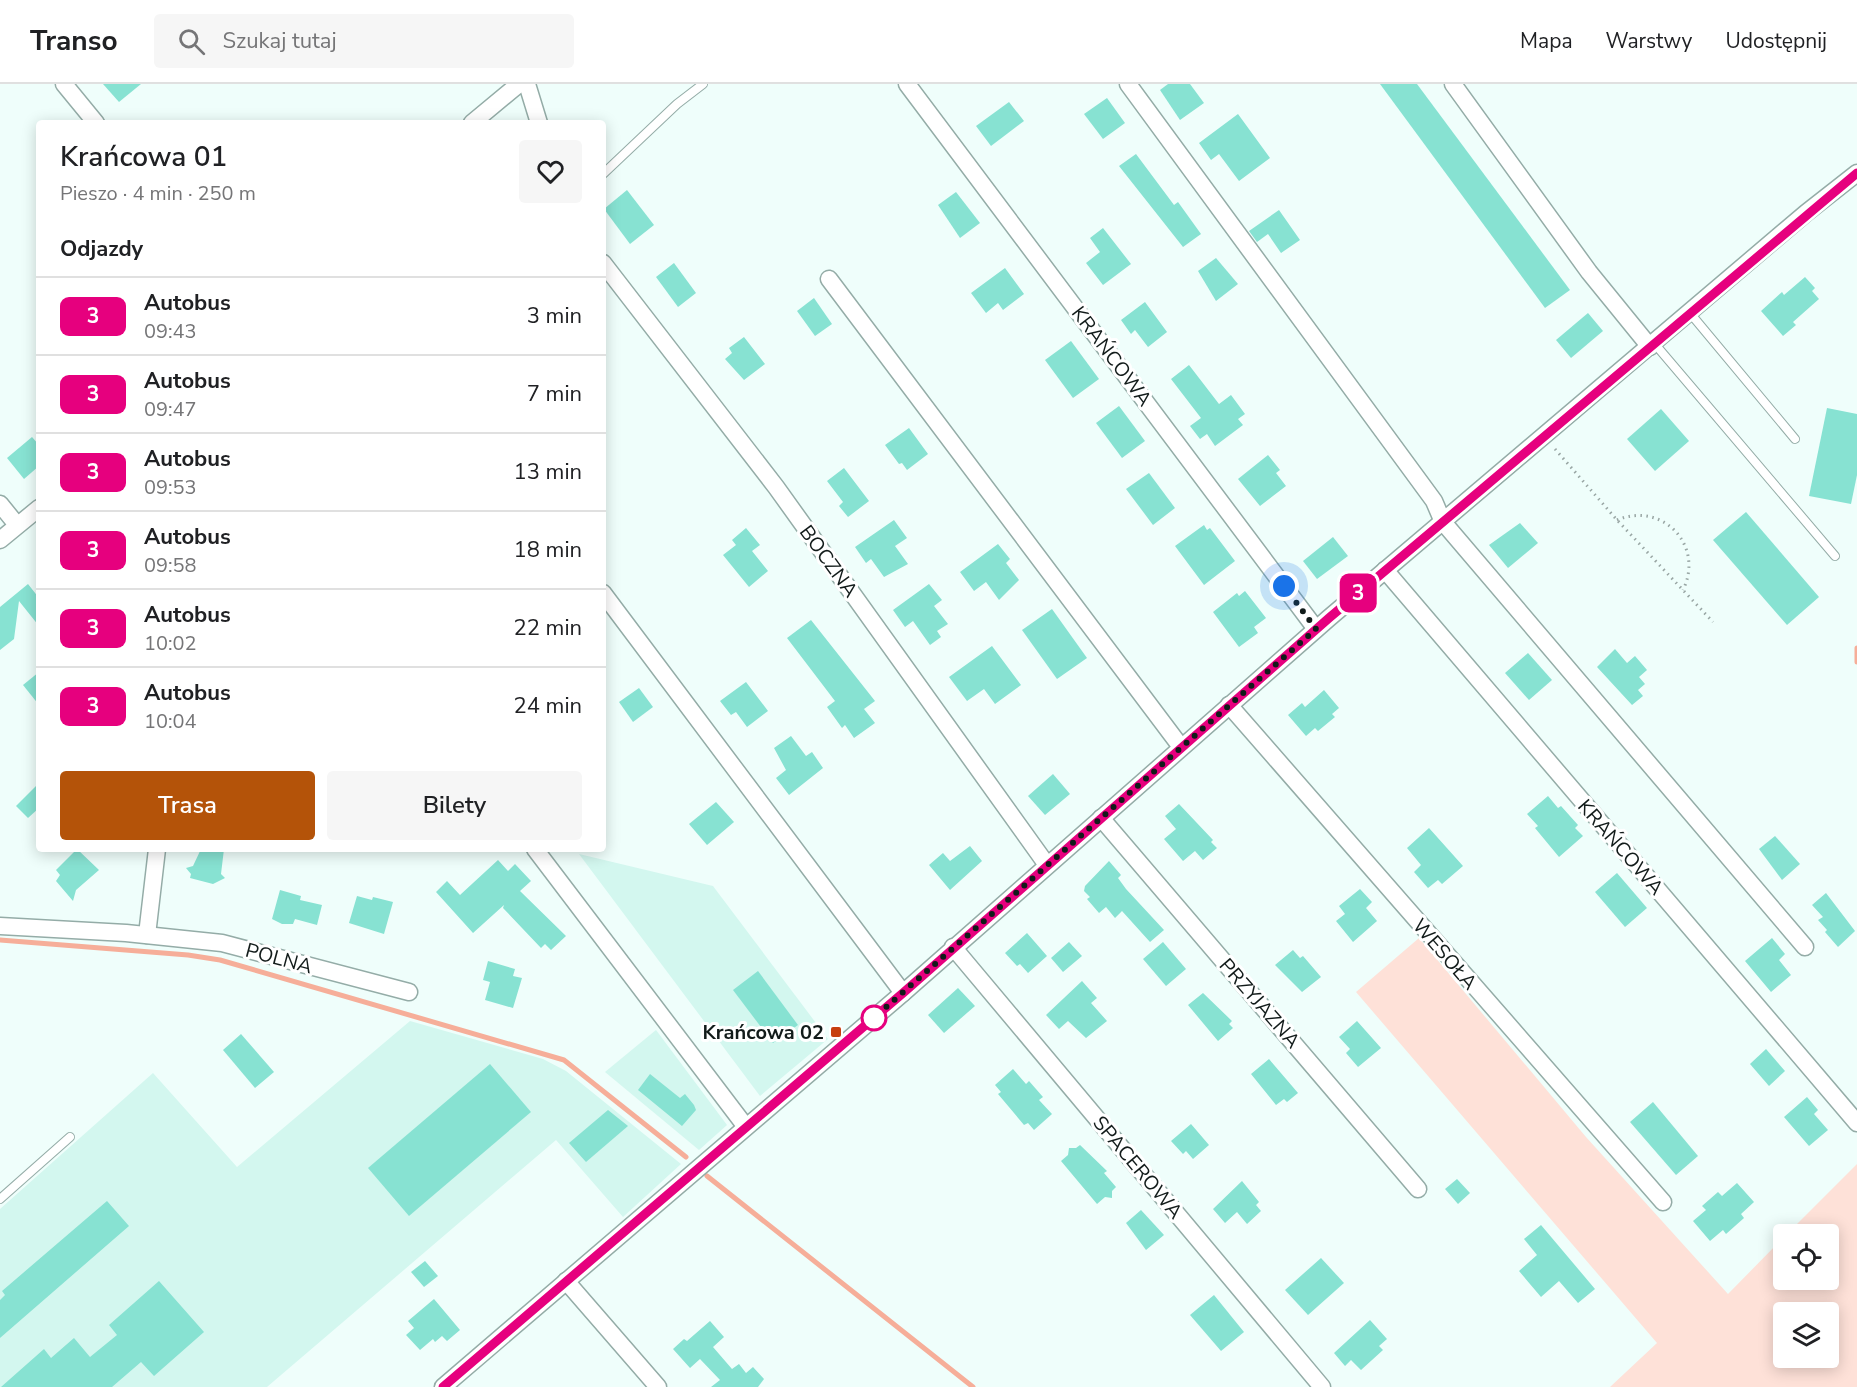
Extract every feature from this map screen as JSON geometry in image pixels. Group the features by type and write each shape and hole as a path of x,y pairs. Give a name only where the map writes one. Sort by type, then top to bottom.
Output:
{"street":[{"path":"64,84 94,120"},
{"path":"476,120 519,84"},
{"path":"528,84 538,120"},
{"name":"KRAŃCOWA","path":"907,84 1316,629"},
{"path":"1128,84 1434,501 1443,522 1805,947"},
{"path":"1453,84 1589,272 1652,345"},
{"path":"443,1387 903,993 1316,629 1857,173"},
{"name":"BOCZNA","path":"606,267 776,487 1047,865"},
{"path":"829,279 1181,747"},
{"path":"0,504 17,525"},
{"path":"0,540 36,510"},
{"name":"KRAŃCOWA","path":"1385,570 1857,1123"},
{"path":"606,597 903,993"},
{"name":"WESOŁA","path":"1229,705 1663,1202"},
{"name":"PRZYJAZNA","path":"1101,818 1418,1189"},
{"path":"147,935 157,852"},
{"path":"537,852 746,1127"},
{"name":"POLNA","path":"0,926 147,935 222,943 409,992"},
{"name":"SPACEROWA","path":"953,947 1322,1387"},
{"path":"566,1281 658,1387"}],"lane":[{"path":"606,171 677,104 703,84"},
{"path":"1690,313 1795,439"},
{"path":"1652,345 1835,556"},
{"path":"0,1199 70,1137"}],"path":[{"path":"1544,436 1617,520 1713,622"},
{"path":"1617,520 1628,515 1654,517 1677,531 1689,555 1688,580 1683,590"}],"shaded area":[{"path":"579,854 713,886 828,1039 760,1096"},
{"path":"1419,938 1586,1137 1728,1294 1773,1248 1773,1290 1839,1290 1839,1224 1797,1224 1857,1164 1857,1387 1610,1387 1657,1343 1356,992"},
{"path":"410,1021 543,1059 566,1071 681,1164 623,1217 556,1140 267,1387 0,1387 0,1209 153,1073 237,1167"},
{"path":"656,1030 727,1125 699,1150 605,1072"}],"building":[{"path":"103,84 141,84 119,102"},
{"path":"1168,84 1190,84 1204,103 1180,120 1160,90"},
{"path":"1380,84 1417,84 1570,290 1545,308"},
{"path":"1107,98 1125,123 1103,139 1084,114"},
{"path":"1009,102 1024,121 991,146 976,126"},
{"path":"1238,114 1270,158 1239,181 1219,154 1211,160 1199,143"},
{"path":"1136,154 1174,205 1178,202 1201,234 1183,247 1119,166"},
{"path":"627,190 654,225 630,244 606,212 606,207"},
{"path":"956,192 980,223 960,238 938,205"},
{"path":"1279,210 1300,240 1281,253 1268,234 1257,242 1249,231"},
{"path":"1103,228 1131,264 1103,285 1086,263 1100,252 1090,238"},
{"path":"1216,258 1238,284 1216,301 1198,271"},
{"path":"674,263 696,293 678,307 656,277"},
{"path":"1005,268 1024,294 1003,310 998,303 986,313 971,293"},
{"path":"1805,277 1815,288 1812,291 1819,299 1793,322 1796,325 1783,336 1761,311 1782,292 1784,295"},
{"path":"814,298 832,324 815,336 797,311"},
{"path":"1145,302 1167,332 1148,347 1135,330 1131,334 1121,320"},
{"path":"1588,313 1603,331 1571,358 1556,340"},
{"path":"744,337 765,364 744,380 725,359 732,353 729,348"},
{"path":"1071,341 1099,379 1073,398 1045,360"},
{"path":"1189,365 1219,404 1231,395 1245,414 1238,419 1243,425 1215,446 1207,434 1200,439 1190,426 1201,418 1171,379"},
{"path":"1119,406 1145,441 1122,458 1096,423"},
{"path":"1827,408 1857,414 1857,475 1851,504 1809,496"},
{"path":"1661,409 1689,441 1655,471 1627,439"},
{"path":"909,428 928,454 907,470 902,463 899,464 885,445"},
{"path":"32,437 36,442 36,469 24,479 7,458"},
{"path":"1268,455 1280,470 1276,473 1286,486 1260,506 1238,479"},
{"path":"844,468 869,501 848,517 839,506 843,502 827,481"},
{"path":"1149,473 1175,508 1153,525 1126,489"},
{"path":"1746,512 1819,597 1787,625 1713,540"},
{"path":"894,520 907,538 895,546 908,564 884,577 871,559 866,563 855,547"},
{"path":"1520,523 1538,543 1508,568 1489,545"},
{"path":"1204,525 1207,530 1210,528 1235,561 1204,585 1175,546"},
{"path":"746,528 760,545 752,551 768,571 749,587 723,555 736,545 732,540"},
{"path":"1333,537 1348,556 1317,579 1303,561"},
{"path":"998,544 1010,559 1006,563 1019,580 999,600 986,582 974,591 960,572"},
{"path":"28,584 36,594 36,622 19,601 14,639 0,650 0,607"},
{"path":"929,584 942,600 934,606 948,624 937,631 941,637 930,645 913,621 905,627 893,610"},
{"path":"1245,591 1266,618 1254,627 1258,633 1239,647 1213,612 1237,593 1239,596"},
{"path":"1052,609 1087,658 1057,679 1022,630"},
{"path":"811,620 875,701 864,709 875,723 854,738 845,725 842,728 827,707 835,701 787,638"},
{"path":"992,646 1021,685 995,704 984,689 967,701 949,677"},
{"path":"1615,649 1627,663 1635,656 1647,670 1639,677 1645,684 1638,690 1643,696 1632,705 1597,667"},
{"path":"1528,653 1552,680 1529,700 1505,673"},
{"path":"36,674 36,701 23,685"},
{"path":"746,682 768,711 747,727 736,712 731,715 720,701"},
{"path":"639,688 653,707 633,722 619,702"},
{"path":"1324,690 1339,708 1332,714 1335,717 1318,731 1315,728 1306,736 1288,715 1302,703 1305,707"},
{"path":"791,736 806,756 812,752 823,768 789,795 776,778 786,770 774,748"},
{"path":"1053,774 1070,794 1045,815 1028,796"},
{"path":"36,786 36,811 28,818 16,806"},
{"path":"1548,796 1558,808 1561,806 1578,825 1575,828 1583,836 1559,857 1535,828 1538,826 1527,814"},
{"path":"716,802 734,822 707,845 689,824"},
{"path":"1179,804 1213,840 1211,842 1217,848 1203,860 1195,851 1183,861 1164,839 1176,829 1165,816"},
{"path":"1429,828 1463,866 1442,884 1438,880 1428,888 1414,872 1421,865 1407,848"},
{"path":"1775,836 1800,864 1782,880 1759,849"},
{"path":"970,846 982,861 950,890 929,865 943,853 950,861"},
{"path":"74,852 80,852 99,870 76,890 73,901 56,881 60,875 56,870"},
{"path":"200,852 224,852 221,874 225,878 213,884 190,878 191,874 186,868 193,866"},
{"path":"498,860 508,871 515,864 531,881 520,891 566,936 551,950 545,944 541,948 503,908 504,905 473,933 436,892 447,881 460,895"},
{"path":"1109,861 1121,875 1118,878 1126,889 1164,930 1150,942 1122,911 1115,918 1106,907 1099,913 1087,899 1090,897 1084,891 1085,886"},
{"path":"1617,873 1647,908 1625,927 1595,892"},
{"path":"1360,889 1372,902 1366,908 1377,921 1353,942 1336,921 1345,914 1339,906"},
{"path":"280,890 301,896 300,900 322,905 317,925 295,919 293,924 282,924 272,919"},
{"path":"1826,893 1855,931 1838,947 1825,932 1827,930 1818,920 1823,917 1812,905"},
{"path":"357,896 393,902 384,934 349,923"},
{"path":"1027,933 1047,956 1028,973 1020,964 1017,966 1005,953"},
{"path":"1772,938 1785,954 1779,960 1791,975 1771,992 1745,961"},
{"path":"1069,942 1082,956 1063,972 1051,958"},
{"path":"1163,942 1186,969 1166,986 1143,959"},
{"path":"1293,950 1300,958 1303,956 1321,977 1302,992 1275,965"},
{"path":"488,961 515,969 513,976 522,978 513,1008 485,1000 490,982 483,980"},
{"path":"758,971 798,1025 773,1043 733,990"},
{"path":"1082,981 1097,998 1091,1003 1107,1021 1086,1038 1068,1021 1059,1029 1046,1015"},
{"path":"958,988 975,1006 944,1033 928,1015"},
{"path":"1203,993 1232,1021 1229,1024 1233,1028 1218,1041 1188,1005"},
{"path":"1357,1021 1381,1048 1358,1067 1346,1053 1350,1049 1339,1037"},
{"path":"241,1034 274,1072 255,1088 223,1050"},
{"path":"1766,1049 1785,1071 1769,1086 1750,1064"},
{"path":"1269,1059 1298,1093 1287,1102 1284,1099 1276,1105 1251,1074"},
{"path":"490,1064 531,1112 409,1216 368,1168"},
{"path":"1013,1069 1026,1084 1029,1081 1043,1097 1039,1100 1052,1114 1034,1130 1028,1123 1024,1125 998,1094 1001,1092 995,1085"},
{"path":"650,1074 680,1098 685,1094 694,1105 696,1110 682,1126 638,1090"},
{"path":"1807,1097 1818,1110 1814,1114 1828,1130 1809,1146 1784,1117"},
{"path":"1653,1102 1698,1156 1676,1175 1630,1122"},
{"path":"608,1110 628,1126 586,1162 569,1143"},
{"path":"1191,1124 1209,1145 1193,1159 1186,1151 1183,1154 1171,1141"},
{"path":"1080,1145 1107,1171 1104,1173 1116,1187 1112,1191 1112,1198 1105,1197 1097,1204 1061,1161 1068,1155 1069,1148 1076,1148"},
{"path":"1457,1179 1470,1193 1458,1204 1445,1189"},
{"path":"1242,1181 1259,1202 1256,1205 1261,1211 1247,1224 1237,1212 1225,1223 1213,1209"},
{"path":"1737,1183 1754,1202 1741,1214 1744,1218 1726,1234 1723,1230 1710,1241 1693,1221 1706,1210 1702,1206 1718,1192 1722,1196"},
{"path":"107,1201 129,1226 0,1338 0,1300 5,1295 2,1291"},
{"path":"1141,1210 1164,1235 1146,1250 1126,1223"},
{"path":"1541,1225 1595,1289 1578,1303 1559,1281 1541,1297 1519,1271 1537,1255 1524,1239"},
{"path":"1321,1258 1344,1283 1308,1315 1285,1290"},
{"path":"425,1261 438,1276 424,1287 411,1272"},
{"path":"159,1281 204,1332 154,1376 141,1362 112,1387 1,1387 44,1349 51,1358 74,1338 90,1357 117,1335 109,1325"},
{"path":"1214,1295 1244,1332 1221,1351 1190,1315"},
{"path":"434,1299 460,1330 447,1341 442,1336 435,1342 433,1339 420,1350 406,1335 414,1328 408,1321"},
{"path":"1370,1320 1387,1339 1379,1346 1383,1350 1361,1370 1351,1360 1345,1366 1334,1353"},
{"path":"710,1321 724,1337 713,1347 732,1369 739,1364 746,1373 753,1367 764,1379 758,1387 711,1387 720,1380 700,1359 690,1368 673,1349 684,1339 687,1341"}],"waterway":[{"path":"1857,648 1857,662"},
{"path":"0,940 188,955 220,960 564,1060 686,1157"},
{"path":"707,1176 973,1387"}],"bus line":[{"name":"3","path":"443,1387 903,993 1329,618 1806,213 1857,173"}],"place":[{"name":"Krańcowa 02","path":"836,1032"}],"route":[{"path":"874,1018 868,1023 1316,629 1284,586"}]}
